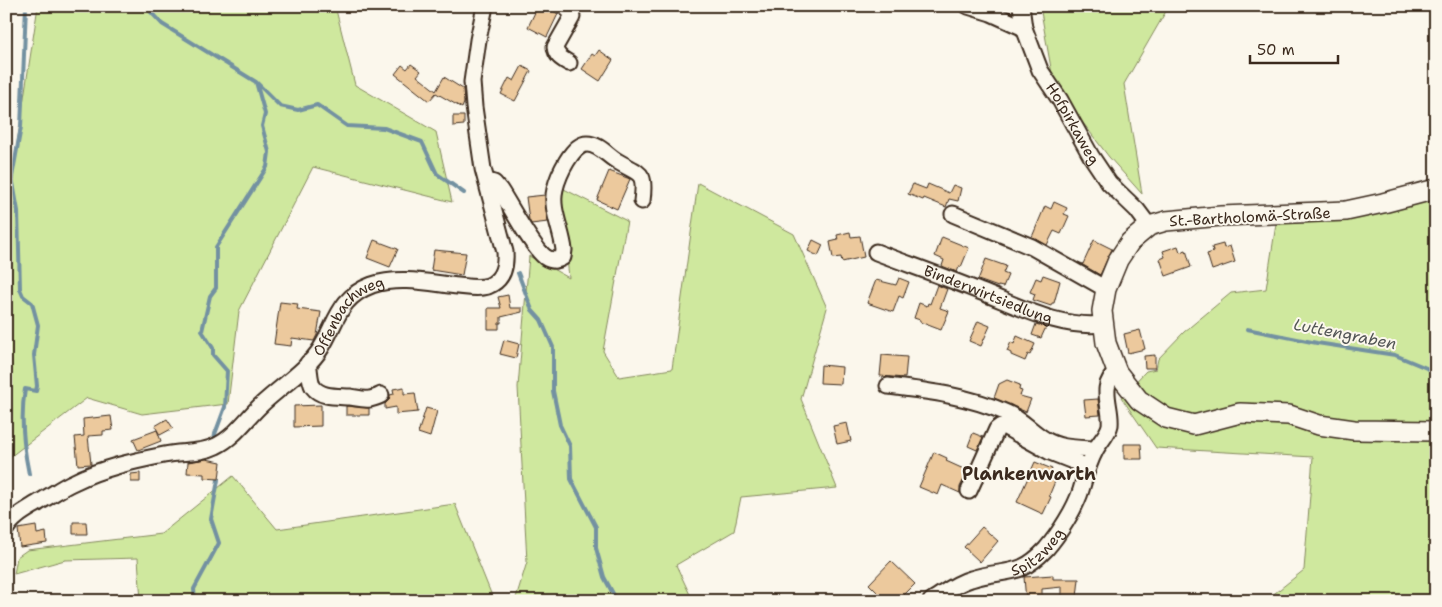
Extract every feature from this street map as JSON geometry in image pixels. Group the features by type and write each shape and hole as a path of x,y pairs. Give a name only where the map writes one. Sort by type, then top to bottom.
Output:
{"main road":[{"name":"St.-Bartholomä-Straße","path":"1436,189 1346,211 1221,216 1166,221 1149,226 1138,234 1123,251 1106,289 1102,311 1106,343 1117,372 1139,400 1166,418 1194,425 1240,413 1289,415 1319,426 1354,430 1436,431"}],"street":[{"name":"Offenbachweg","path":"6,530 17,516 74,482 129,462 172,453 203,451 218,446 229,438 261,405 308,363 321,348 345,302 356,292 386,281 412,281 480,288 495,282 501,276 506,264 505,252 487,181 474,107 472,82 485,6"},
{"path":"564,6 571,12 572,17 555,47 559,57 569,63"},
{"path":"968,6 991,13 1024,28"},
{"name":"Hofpirkaweg","path":"1021,6 1024,28 1040,70 1060,100 1091,156 1110,183 1137,210 1149,226"},
{"path":"487,181 494,184 500,190 537,248 545,257 552,260 559,260 563,257 564,250 554,202 555,190 566,162 580,146 587,144 595,146 640,175 644,183 642,201"},
{"path":"953,214 1032,247 1106,289"},
{"name":"Binderwirtsiedlung","path":"876,252 1039,315 1074,324 1103,324"},
{"path":"308,363 311,382 314,388 326,395 336,398 368,399 381,395"},
{"name":"Spitzweg","path":"931,601 968,579 1019,570 1028,565 1047,547 1075,504 1096,449 1110,426 1106,387 1112,376 1117,372"},
{"path":"888,386 962,397 1008,413 1045,440 1061,447 1096,449"},
{"path":"970,491 1001,426 1050,452 1088,467"}],"green space":[{"path":"38,6 335,6 355,85 436,132 452,202 313,167 239,311 228,404 142,414 87,398 6,460 6,335 9,303 6,293 6,206"},
{"path":"1040,6 1169,6 1124,84 1142,194 1109,157 1054,85"},
{"path":"698,183 794,234 827,308 801,399 837,488 741,497 734,531 676,565 693,601 515,601 527,562 518,387 529,256 569,278 560,187 627,221 603,351 619,377 672,369"},
{"path":"1436,196 1436,601 1265,601 1304,570 1313,457 1156,448 1121,397 1146,371 1156,369 1158,359 1184,332 1231,293 1266,289 1276,224 1314,219"},
{"path":"233,476 277,529 455,504 494,601 141,601 138,558 65,560 14,574 17,557 27,550 161,534"}],"building":[{"path":"538,6 545,6 558,14 547,37 528,27"},
{"path":"599,50 613,60 600,81 582,69 592,54 595,56"},
{"path":"411,64 421,71 417,76 436,91 444,77 463,89 464,103 462,108 436,93 429,101 395,74 402,65 407,69"},
{"path":"522,66 531,71 515,101 501,94 509,78 514,81"},
{"path":"453,116 464,116 464,125 453,126"},
{"path":"609,171 630,179 617,209 597,200"},
{"path":"913,184 926,189 928,184 949,193 953,185 961,188 958,201 949,199 946,207 908,194"},
{"path":"545,195 548,222 531,224 526,197"},
{"path":"1054,202 1067,208 1064,214 1069,216 1061,234 1054,231 1047,245 1032,237 1045,206 1051,209"},
{"path":"850,232 851,237 860,236 864,257 842,262 841,257 833,258 830,242 838,240 837,235"},
{"path":"942,237 969,248 957,272 942,266 944,260 935,256"},
{"path":"374,240 398,249 390,267 367,258"},
{"path":"813,240 823,245 818,256 808,251"},
{"path":"1094,240 1112,249 1100,275 1078,262 1083,264"},
{"path":"1223,244 1224,248 1230,246 1235,262 1212,270 1207,254 1213,252 1212,247"},
{"path":"1178,246 1180,252 1186,250 1191,267 1166,276 1160,259 1165,257 1163,251"},
{"path":"434,250 466,253 462,275 431,270"},
{"path":"986,259 1006,266 1003,273 1008,275 1003,287 978,280"},
{"path":"1043,275 1060,281 1054,303 1051,306 1033,300 1035,294 1030,292 1036,278 1041,280"},
{"path":"899,278 909,282 903,298 899,296 893,312 867,303 876,280 896,285"},
{"path":"937,285 947,289 940,308 949,311 941,330 914,318 919,303 927,306 928,303 930,304"},
{"path":"508,295 510,308 522,308 522,312 501,317 499,329 488,329 488,308 501,308 498,297"},
{"path":"280,302 298,304 297,309 321,312 317,335 314,341 292,338 291,346 274,344"},
{"path":"978,321 990,326 981,346 969,341"},
{"path":"1036,324 1046,327 1041,338 1032,335"},
{"path":"1140,330 1145,349 1128,353 1124,334"},
{"path":"1017,336 1035,344 1025,361 1011,355 1007,351 1011,342 1014,344"},
{"path":"504,340 519,344 516,358 500,354"},
{"path":"882,355 907,357 905,378 880,376"},
{"path":"1155,355 1155,368 1145,368 1144,356"},
{"path":"821,365 842,367 841,384 820,383"},
{"path":"1007,380 1020,385 1019,390 1022,391 1020,396 1031,399 1026,412 994,398 999,384"},
{"path":"404,387 404,394 415,393 418,412 396,414 396,407 385,409 385,404 389,400 390,395 394,394 393,389"},
{"path":"1098,399 1100,415 1086,416 1084,400"},
{"path":"321,405 321,426 294,427 294,406"},
{"path":"346,406 369,408 369,415 346,415"},
{"path":"426,408 437,411 430,437 418,433"},
{"path":"111,416 113,430 103,431 103,435 88,436 91,464 78,465 75,437 84,436 83,419"},
{"path":"167,419 173,428 160,435 155,426"},
{"path":"847,423 851,441 837,444 833,426"},
{"path":"157,430 161,441 138,450 133,439"},
{"path":"973,433 983,437 977,450 968,446"},
{"path":"1124,444 1141,444 1142,459 1124,459"},
{"path":"934,452 947,458 946,461 968,471 960,487 960,493 942,485 938,495 919,487"},
{"path":"206,459 221,462 219,479 204,478 204,474 187,473 188,462"},
{"path":"1035,462 1052,469 1049,476 1056,479 1049,496 1051,497 1043,514 1017,502"},
{"path":"140,473 140,482 131,482 131,474"},
{"path":"73,522 86,522 87,534 73,534"},
{"path":"36,526 37,534 46,532 47,543 20,547 18,529"},
{"path":"982,527 998,541 980,562 964,547"},
{"path":"891,561 915,584 898,601 886,601 869,584"},
{"path":"1053,575 1053,579 1079,579 1077,597 1062,597 1062,587 1042,589 1042,601 1026,601 1024,577"}],"waterway":[{"path":"26,6 21,127 12,177 18,211 20,289 23,296 32,303 38,325 34,355 37,386 36,391 25,389 22,421 29,474"},
{"path":"145,6 162,24 256,82 280,106 298,110 317,105 347,126 384,128 422,142 437,174 464,193"},
{"path":"214,441 225,407 227,371 213,355 213,348 202,331 210,296 216,288 216,247 267,167 269,152 262,126 265,114 256,82"},
{"path":"518,273 532,310 541,320 553,347 553,391 560,425 570,446 571,479 596,527 596,548 604,577 617,601"},
{"name":"Luttengraben","path":"1247,329 1317,343 1395,355 1436,372"},
{"path":"195,601 194,589 219,543 211,519 218,480 217,476"}],"district":[{"name":"Plankenwarth","path":"1029,474"}]}
